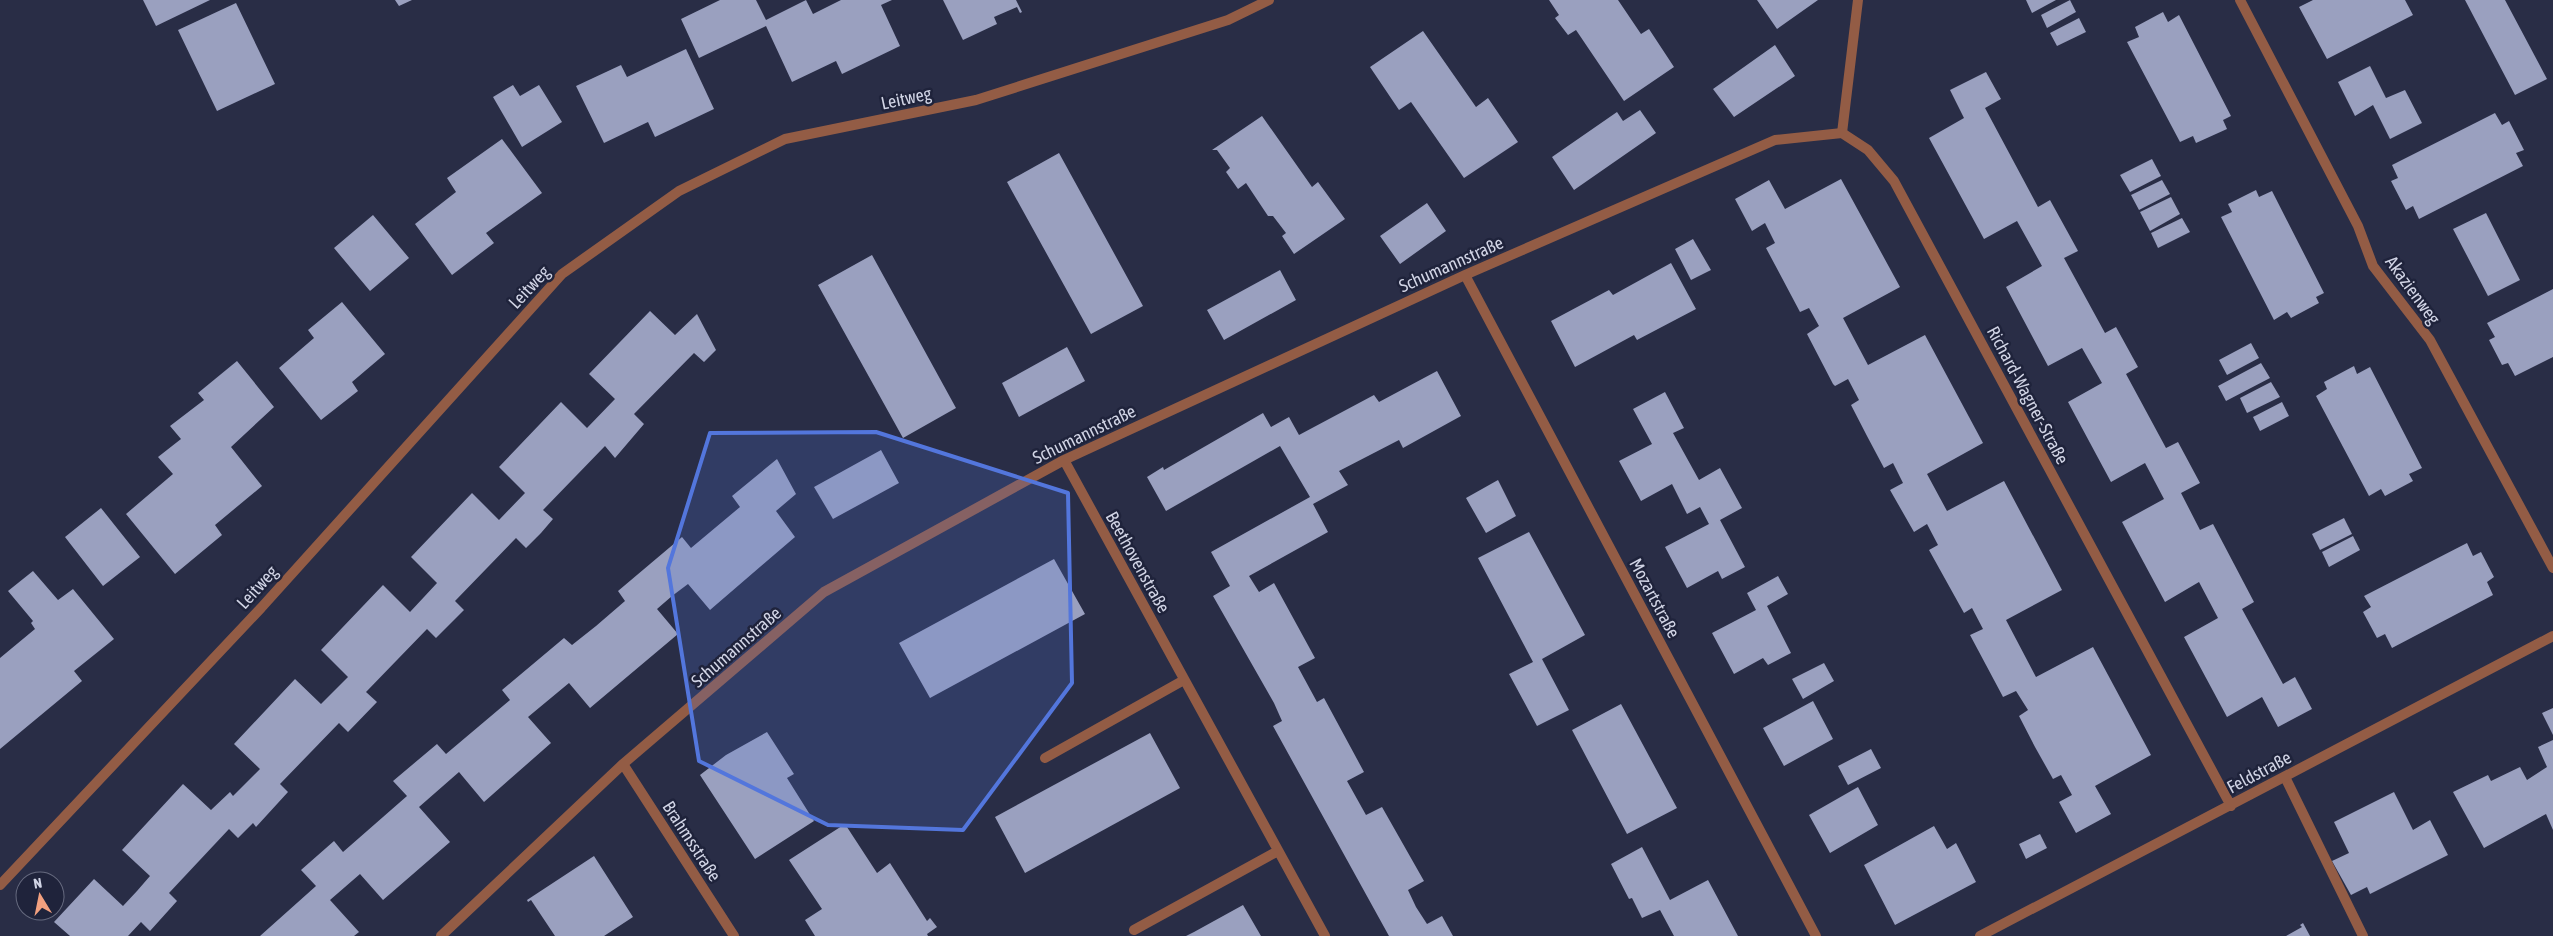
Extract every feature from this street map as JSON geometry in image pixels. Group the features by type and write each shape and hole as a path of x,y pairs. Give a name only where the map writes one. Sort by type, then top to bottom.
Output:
{"street":[{"name":"Leitweg","path":"0,885 261,608 562,274 679,192 785,140 976,100 1228,20 1270,0"},
{"path":"1842,133 1858,0"},
{"name":"Akazienweg","path":"2240,0 2358,226 2373,266 2430,340 2553,568"},
{"name":"Schumannstraße","path":"441,936 623,764 824,592 1064,460 1465,275 1775,140 1842,133"},
{"name":"Richard-Wagner-Straße","path":"1842,133 1868,150 1894,181 2231,806"},
{"name":"Mozartstraße","path":"1465,275 1816,936"},
{"name":"Beethovenstraße","path":"1064,460 1325,936"},
{"name":"Feldstraße","path":"1980,936 2553,636"},
{"path":"1045,758 1184,680"},
{"name":"Brahmsstraße","path":"623,764 734,936"},
{"path":"2285,777 2363,936"},
{"path":"1134,930 1278,852"}],"highlighted area":[{"path":"876,432 1068,493 1072,683 963,830 828,825 699,761 668,568 710,433"}],"building":[{"path":"143,0 210,0 156,26"},
{"path":"395,0 412,0 399,6"},
{"path":"720,0 756,0 766,20 806,0 813,14 841,0 892,0 881,5 900,46 842,74 836,61 792,82 766,26 699,58 681,19"},
{"path":"943,0 1016,0 1022,12 1020,13 1017,7 994,17 997,24 963,40"},
{"path":"1549,0 1618,0 1641,34 1649,29 1674,67 1624,101 1576,30 1568,35 1555,18 1559,15"},
{"path":"1757,0 1818,0 1777,29"},
{"path":"2026,0 2056,0 2032,13"},
{"path":"2070,0 2076,12 2047,28 2041,15"},
{"path":"2313,0 2405,0 2413,15 2327,59 2299,7"},
{"path":"2465,0 2505,0 2547,79 2515,95"},
{"path":"236,3 275,84 217,111 178,30"},
{"path":"2163,12 2168,22 2179,15 2231,116 2223,120 2227,129 2196,143 2193,136 2180,142 2127,42 2139,37 2135,27"},
{"path":"2079,18 2086,32 2057,46 2050,33"},
{"path":"1423,31 1476,107 1488,98 1518,142 1464,178 1411,102 1399,110 1370,67"},
{"path":"1775,45 1795,76 1734,117 1713,89"},
{"path":"686,49 714,109 655,137 648,122 604,143 576,86 621,65 627,77"},
{"path":"2370,66 2386,98 2405,90 2422,123 2390,139 2373,105 2355,116 2338,82"},
{"path":"1986,72 2001,99 1985,108 2038,207 2050,200 2077,249 2078,251 2064,258 2105,333 2116,327 2138,367 2126,374 2166,448 2178,442 2200,483 2181,493 2200,530 2213,524 2254,602 2242,609 2283,684 2295,677 2312,709 2278,727 2262,697 2227,717 2184,637 2218,618 2199,582 2165,602 2122,522 2164,499 2145,463 2111,482 2068,402 2102,383 2082,348 2048,366 2006,287 2042,266 2017,221 1984,239 1929,138 1964,118 1950,90"},
{"path":"513,85 520,96 539,85 562,122 522,147 493,97"},
{"path":"1640,110 1656,133 1574,190 1552,157 1617,112 1623,121"},
{"path":"2495,113 2502,125 2509,121 2524,150 2516,153 2523,166 2419,219 2413,206 2406,210 2391,181 2398,178 2392,165"},
{"path":"1262,116 1312,187 1318,182 1345,219 1294,254 1282,236 1286,233 1273,216 1268,216 1246,183 1238,189 1226,172 1230,168 1217,150 1212,150"},
{"path":"502,139 542,193 486,233 494,243 452,275 415,224 456,192 447,178"},
{"path":"1059,153 1143,306 1091,334 1007,182"},
{"path":"2152,159 2161,176 2130,192 2120,175"},
{"path":"1841,179 1900,287 1843,318 1868,365 1925,335 1983,443 1927,474 1947,511 2004,481 2062,590 2006,620 2036,677 2093,647 2151,755 2095,786 2111,814 2076,833 2059,802 2072,795 2061,775 2053,779 2019,716 2028,710 2016,691 2003,697 1970,635 1983,629 1972,608 1964,613 1929,550 1938,545 1927,524 1914,532 1890,490 1903,483 1893,463 1884,468 1867,436 1851,405 1859,400 1848,379 1835,386 1833,384 1807,334 1819,326 1809,308 1800,312 1766,248 1775,243 1765,223 1752,231 1735,199 1769,180 1785,209"},
{"path":"2162,180 2170,194 2139,210 2131,195"},
{"path":"2256,190 2259,197 2272,191 2324,293 2316,297 2319,303 2291,318 2287,312 2274,320 2221,217 2232,212 2228,204"},
{"path":"2171,197 2180,214 2150,231 2140,212"},
{"path":"1427,203 1446,231 1400,264 1380,236"},
{"path":"2486,213 2520,280 2488,296 2453,229"},
{"path":"373,215 409,258 370,291 334,248"},
{"path":"2182,218 2190,232 2158,248 2151,233"},
{"path":"1693,239 1711,270 1691,280 1675,249"},
{"path":"872,255 956,408 903,438 818,285"},
{"path":"1671,263 1696,309 1637,340 1634,335 1575,367 1551,321 1609,290 1613,295"},
{"path":"1280,270 1296,300 1224,340 1207,310"},
{"path":"2553,289 2553,357 2515,376 2508,363 2502,365 2489,340 2495,337 2487,323"},
{"path":"342,302 385,354 352,382 358,391 321,420 279,368 314,338 308,330"},
{"path":"650,311 675,335 697,314 716,350 704,362 694,353 634,414 644,424 615,458 605,446 543,510 553,519 541,533 526,548 516,538 455,601 464,610 436,638 427,629 366,692 377,702 348,732 339,723 280,784 288,792 256,827 253,823 238,838 229,829 169,893 177,901 150,931 141,922 128,936 70,936 54,922 65,921 65,910 94,879 123,906 150,876 122,850 183,784 211,810 230,792 233,796 260,769 234,744 295,679 321,704 348,677 321,650 383,585 410,612 437,583 411,557 472,493 499,520 525,493 499,467 561,402 587,428 615,399 589,374"},
{"path":"2251,343 2259,358 2227,375 2219,360"},
{"path":"1067,347 1085,381 1019,417 1002,383"},
{"path":"237,361 274,407 231,447 262,486 215,525 222,535 175,574 126,514 173,474 158,457 181,439 170,426 204,400 198,393"},
{"path":"2261,363 2270,378 2226,401 2218,386"},
{"path":"2354,366 2357,374 2370,367 2422,468 2409,474 2413,481 2385,496 2381,489 2369,496 2316,396 2327,389 2324,382"},
{"path":"1437,371 1461,416 1403,448 1399,440 1339,471 1348,485 1313,504 1328,532 1249,576 1259,592 1274,583 1315,658 1298,667 1317,702 1324,698 1364,772 1347,781 1366,815 1382,807 1424,881 1408,890 1427,924 1442,916 1453,936 1389,936 1273,726 1282,721 1274,703 1213,596 1230,586 1211,552 1310,497 1280,446 1166,511 1147,477 1163,467 1164,470 1263,413 1271,427 1289,417 1299,435 1374,395 1379,402"},
{"path":"2271,382 2280,397 2247,413 2240,398"},
{"path":"1665,392 1684,428 1673,433 1699,480 1720,468 1742,508 1720,520 1745,567 1722,579 1718,571 1687,588 1665,547 1709,524 1700,507 1687,514 1672,484 1641,501 1619,461 1652,444 1633,409"},
{"path":"2282,402 2289,416 2260,431 2253,417"},
{"path":"881,450 899,483 833,519 814,487"},
{"path":"777,459 796,494 776,511 795,537 710,610 688,584 672,596 657,609 678,634 590,708 569,683 528,717 551,743 484,802 459,772 419,807 450,842 383,900 360,874 330,900 359,932 354,936 260,936 316,886 301,870 334,841 343,852 407,796 393,781 437,744 446,754 510,700 502,690 564,638 572,645 596,626 625,601 618,591 682,537 691,548 740,507 732,496"},
{"path":"1498,480 1516,516 1486,533 1466,498"},
{"path":"101,508 140,557 103,586 65,537"},
{"path":"2344,518 2352,534 2320,550 2312,534"},
{"path":"1529,532 1585,635 1542,659 1569,710 1537,726 1509,674 1533,662 1478,558"},
{"path":"2353,536 2360,550 2329,567 2322,552"},
{"path":"2467,543 2473,556 2481,552 2494,577 2487,582 2493,595 2392,648 2385,634 2377,638 2363,612 2371,607 2364,596"},
{"path":"1054,559 1085,614 930,698 899,643"},
{"path":"33,571 58,600 73,589 114,639 74,671 82,681 0,749 0,658 35,629 31,623 33,621 8,591"},
{"path":"1778,576 1788,594 1767,606 1791,653 1768,665 1763,658 1734,674 1712,633 1756,610 1747,593"},
{"path":"1824,663 1834,681 1803,699 1792,679"},
{"path":"1813,701 1833,739 1784,766 1763,728"},
{"path":"1621,704 1677,808 1627,834 1572,730"},
{"path":"2553,708 2553,735 2542,713"},
{"path":"767,732 794,774 787,778 814,821 755,859 700,775 726,755"},
{"path":"1150,733 1180,788 1025,873 995,817"},
{"path":"2553,740 2553,830 2546,814 2484,848 2453,792 2488,775 2491,781 2520,767 2527,780 2547,767 2538,747"},
{"path":"1871,749 1881,768 1848,785 1838,766"},
{"path":"1858,787 1878,825 1830,853 1809,815"},
{"path":"2394,792 2413,830 2430,820 2448,855 2370,894 2367,887 2351,895 2332,861 2349,853 2334,822"},
{"path":"845,824 877,873 890,863 927,921 930,918 937,927 927,934 928,936 815,936 805,920 822,909 789,860"},
{"path":"1934,826 1947,849 1956,843 1976,882 1895,925 1864,865"},
{"path":"2040,834 2047,848 2026,859 2019,844"},
{"path":"1642,847 1670,900 1708,880 1738,936 1674,936 1660,910 1642,918 1632,898 1629,899 1611,864"},
{"path":"594,856 633,917 604,936 555,936 531,900 528,902 527,900"},
{"path":"1243,905 1261,936 1186,936 1194,932"},
{"path":"2303,923 2310,936 2286,936 2302,927 2300,925"}]}
